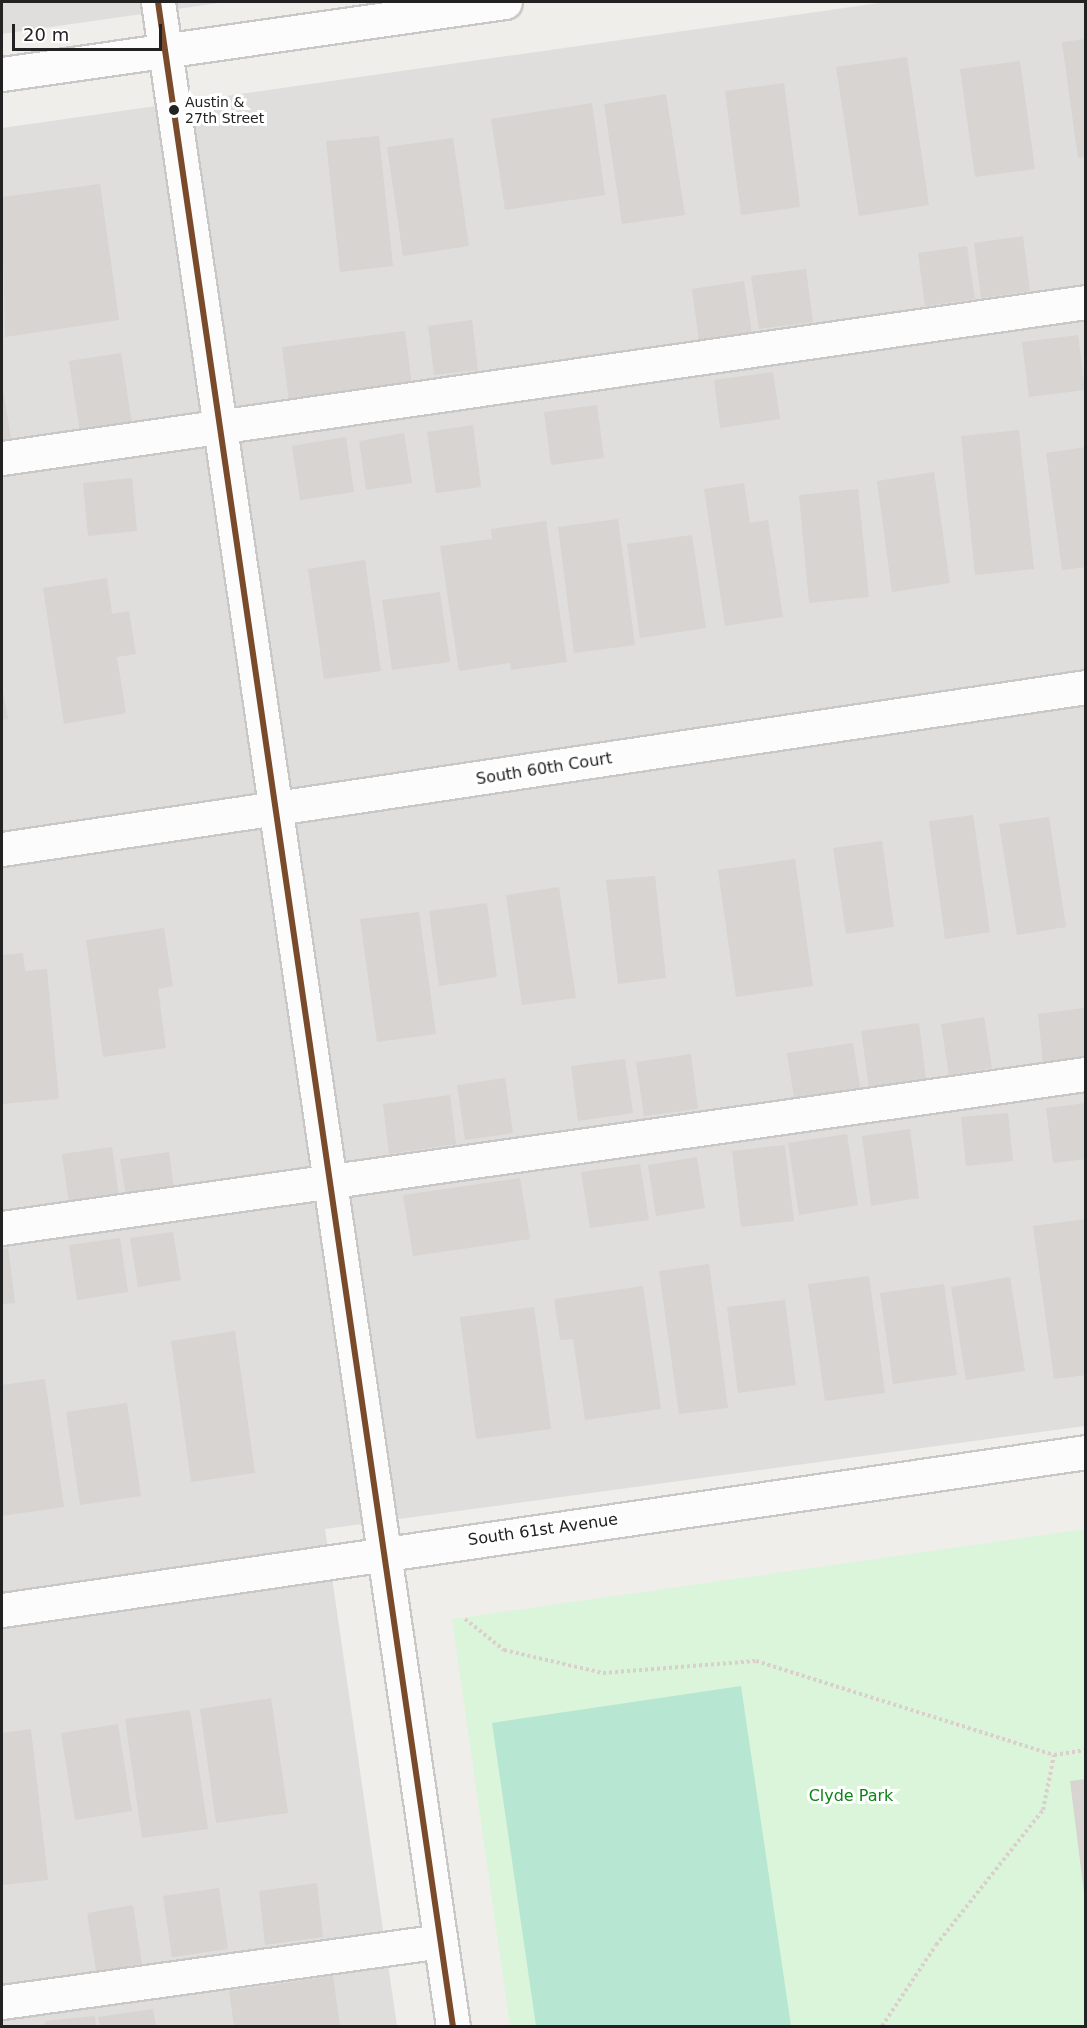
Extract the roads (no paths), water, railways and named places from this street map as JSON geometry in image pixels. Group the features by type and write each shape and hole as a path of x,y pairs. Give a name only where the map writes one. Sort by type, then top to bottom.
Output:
{"street":[{"path":"158,2 453,2026"},
{"path":"2,74 505,2"},
{"path":"2,458 1086,302"},
{"name":"South 60th Court","path":"2,849 276,811 1086,687"},
{"path":"2,1228 1086,1074"},
{"name":"South 61st Avenue","path":"2,1610 1086,1452"},
{"path":"2,2002 440,1941"}],"place":[{"name":"Austin & 27th Street","path":"174,110"}],"park label":[{"name":"Clyde Park","path":"851,1796"}]}
